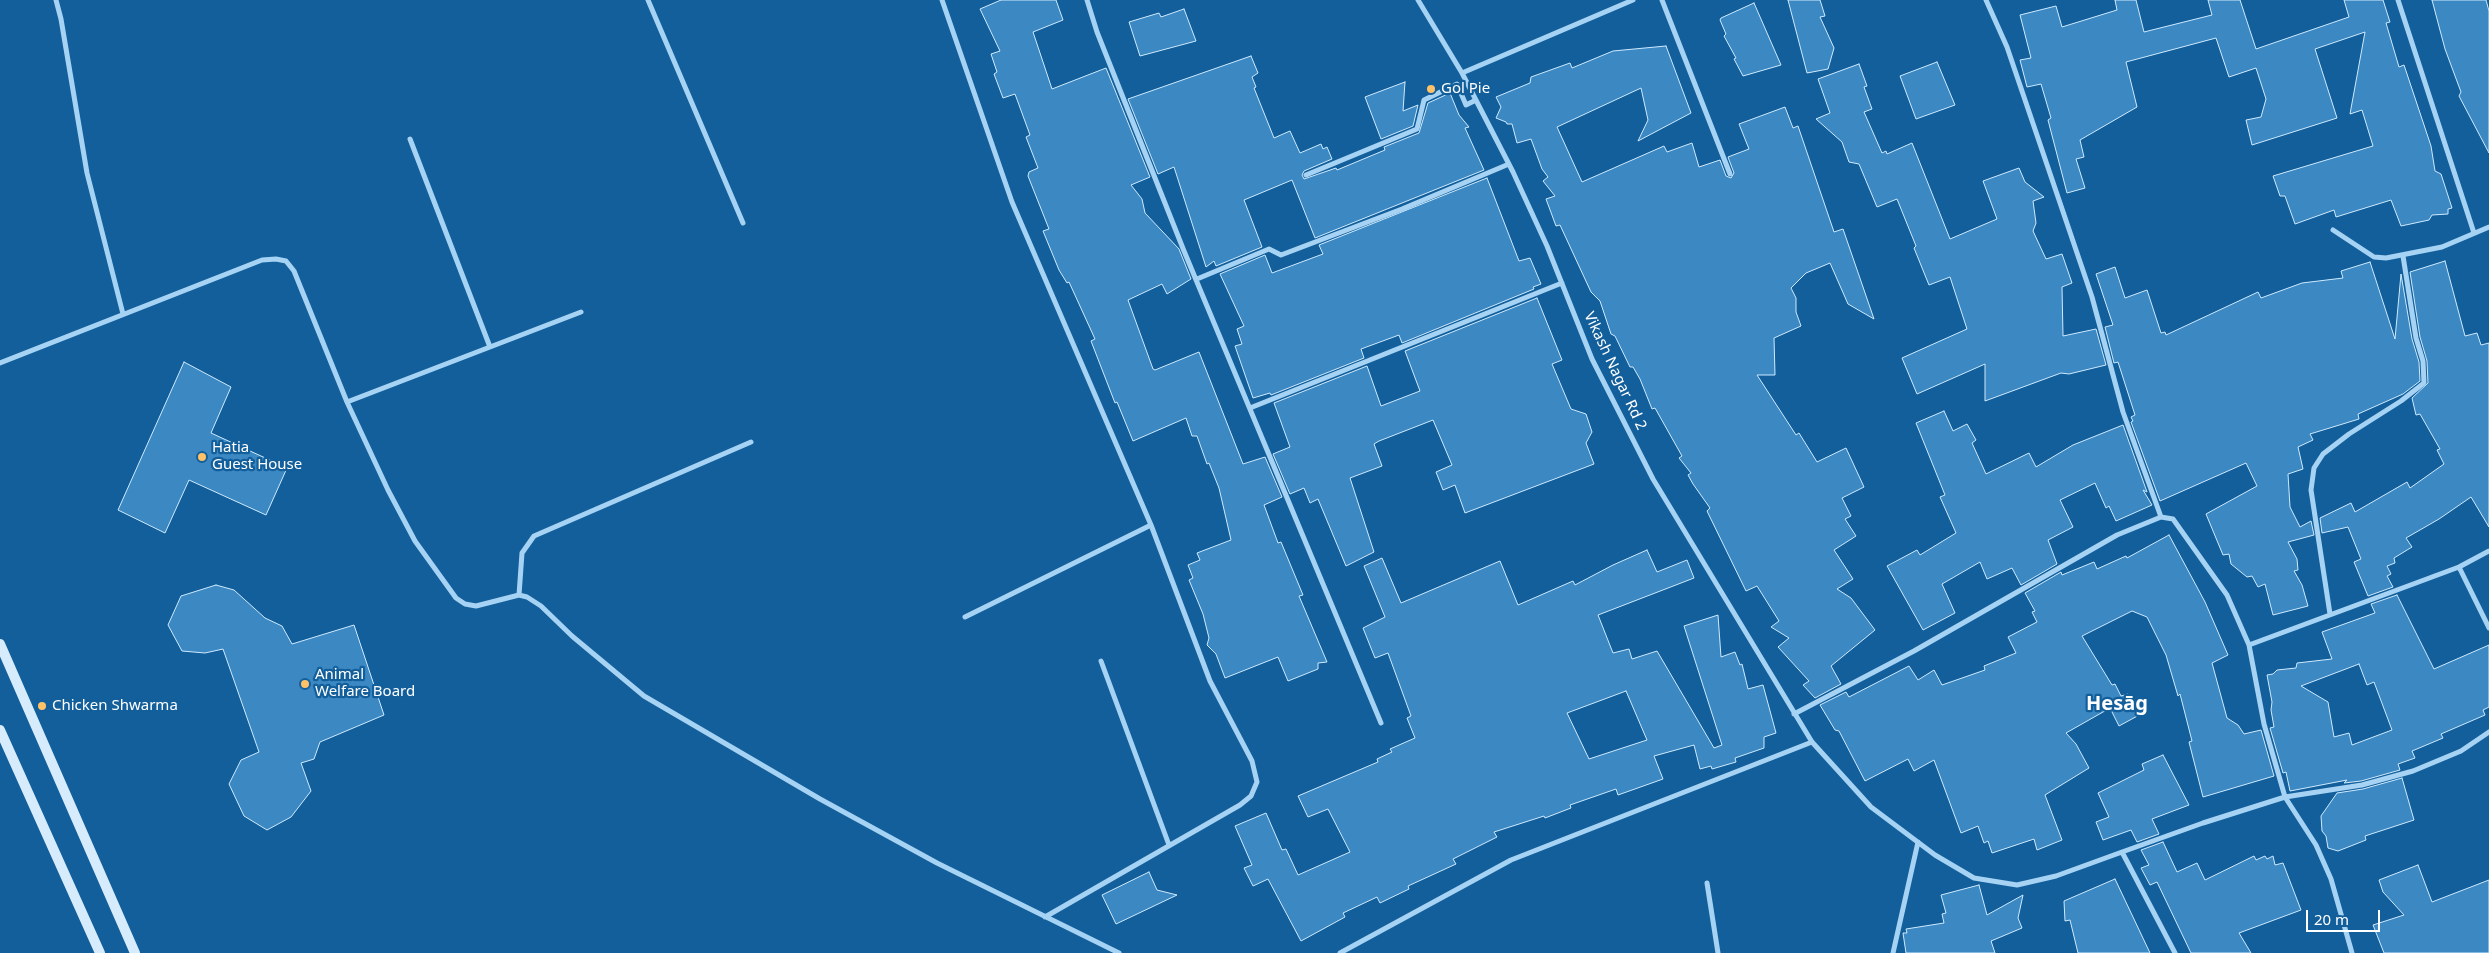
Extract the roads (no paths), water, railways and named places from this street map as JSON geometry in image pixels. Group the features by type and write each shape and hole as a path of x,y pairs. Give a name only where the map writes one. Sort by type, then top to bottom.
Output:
{"main road":[{"path":"0,644 135,953"},
{"path":"0,730 100,953"}],"street":[{"path":"56,0 61,19 87,173 123,314"},
{"path":"648,0 743,223"},
{"path":"942,0 1012,202 1151,525 1210,681 1252,761 1257,782 1251,796 1240,805 1045,917"},
{"path":"1087,0 1097,32 1197,278 1381,723"},
{"name":"Vikash Nagar Rd 2","path":"1418,0 1462,73 1509,164 1562,283 1592,359 1654,479 1794,714 1812,742 1871,807 1935,856 1974,878 2017,885 2056,876 2203,823 2286,797 2362,785 2413,771 2461,751 2489,732"},
{"path":"1462,73 1633,0"},
{"path":"1662,0 1730,174"},
{"path":"1986,0 2007,47 2092,297 2123,412 2161,516"},
{"path":"2398,0 2474,233"},
{"path":"1306,175 1417,130 1424,100 1457,84 1466,105 1476,100"},
{"path":"410,139 490,347"},
{"path":"1197,278 1270,249 1281,255 1402,209 1509,164"},
{"path":"2333,230 2374,257 2403,256 2442,247 2489,227"},
{"path":"2330,614 2311,490 2314,468 2323,454 2424,383 2423,361 2416,338 2403,256"},
{"path":"0,363 262,260 276,258 286,261 294,271 347,402 388,490 415,541 456,598 465,604 476,606 519,595 527,597 541,606 572,636 644,696 820,799 937,863 1120,953"},
{"path":"1250,408 1562,283"},
{"path":"347,402 581,312"},
{"path":"519,595 522,553 534,536 751,442"},
{"path":"1794,714 1914,651 2117,535 2161,516 2173,519 2227,595 2249,645 2264,724 2286,797 2316,845 2331,879 2352,953"},
{"path":"965,617 1151,525"},
{"path":"2249,645 2460,567 2489,551"},
{"path":"2460,567 2489,628"},
{"path":"1101,661 1169,845"},
{"path":"1340,953 1511,860 1812,742"},
{"path":"1893,953 1918,842"},
{"path":"2122,852 2175,953"},
{"path":"1707,883 1718,953"}],"place":[{"name":"Gol Pie","path":"1431,89"},
{"name":"Hatia Guest House","path":"202,457"},
{"name":"Animal Welfare Board","path":"305,684"},
{"name":"Chicken Shwarma","path":"42,706"}],"district":[{"name":"Hesāg","path":"2117,704"}]}
